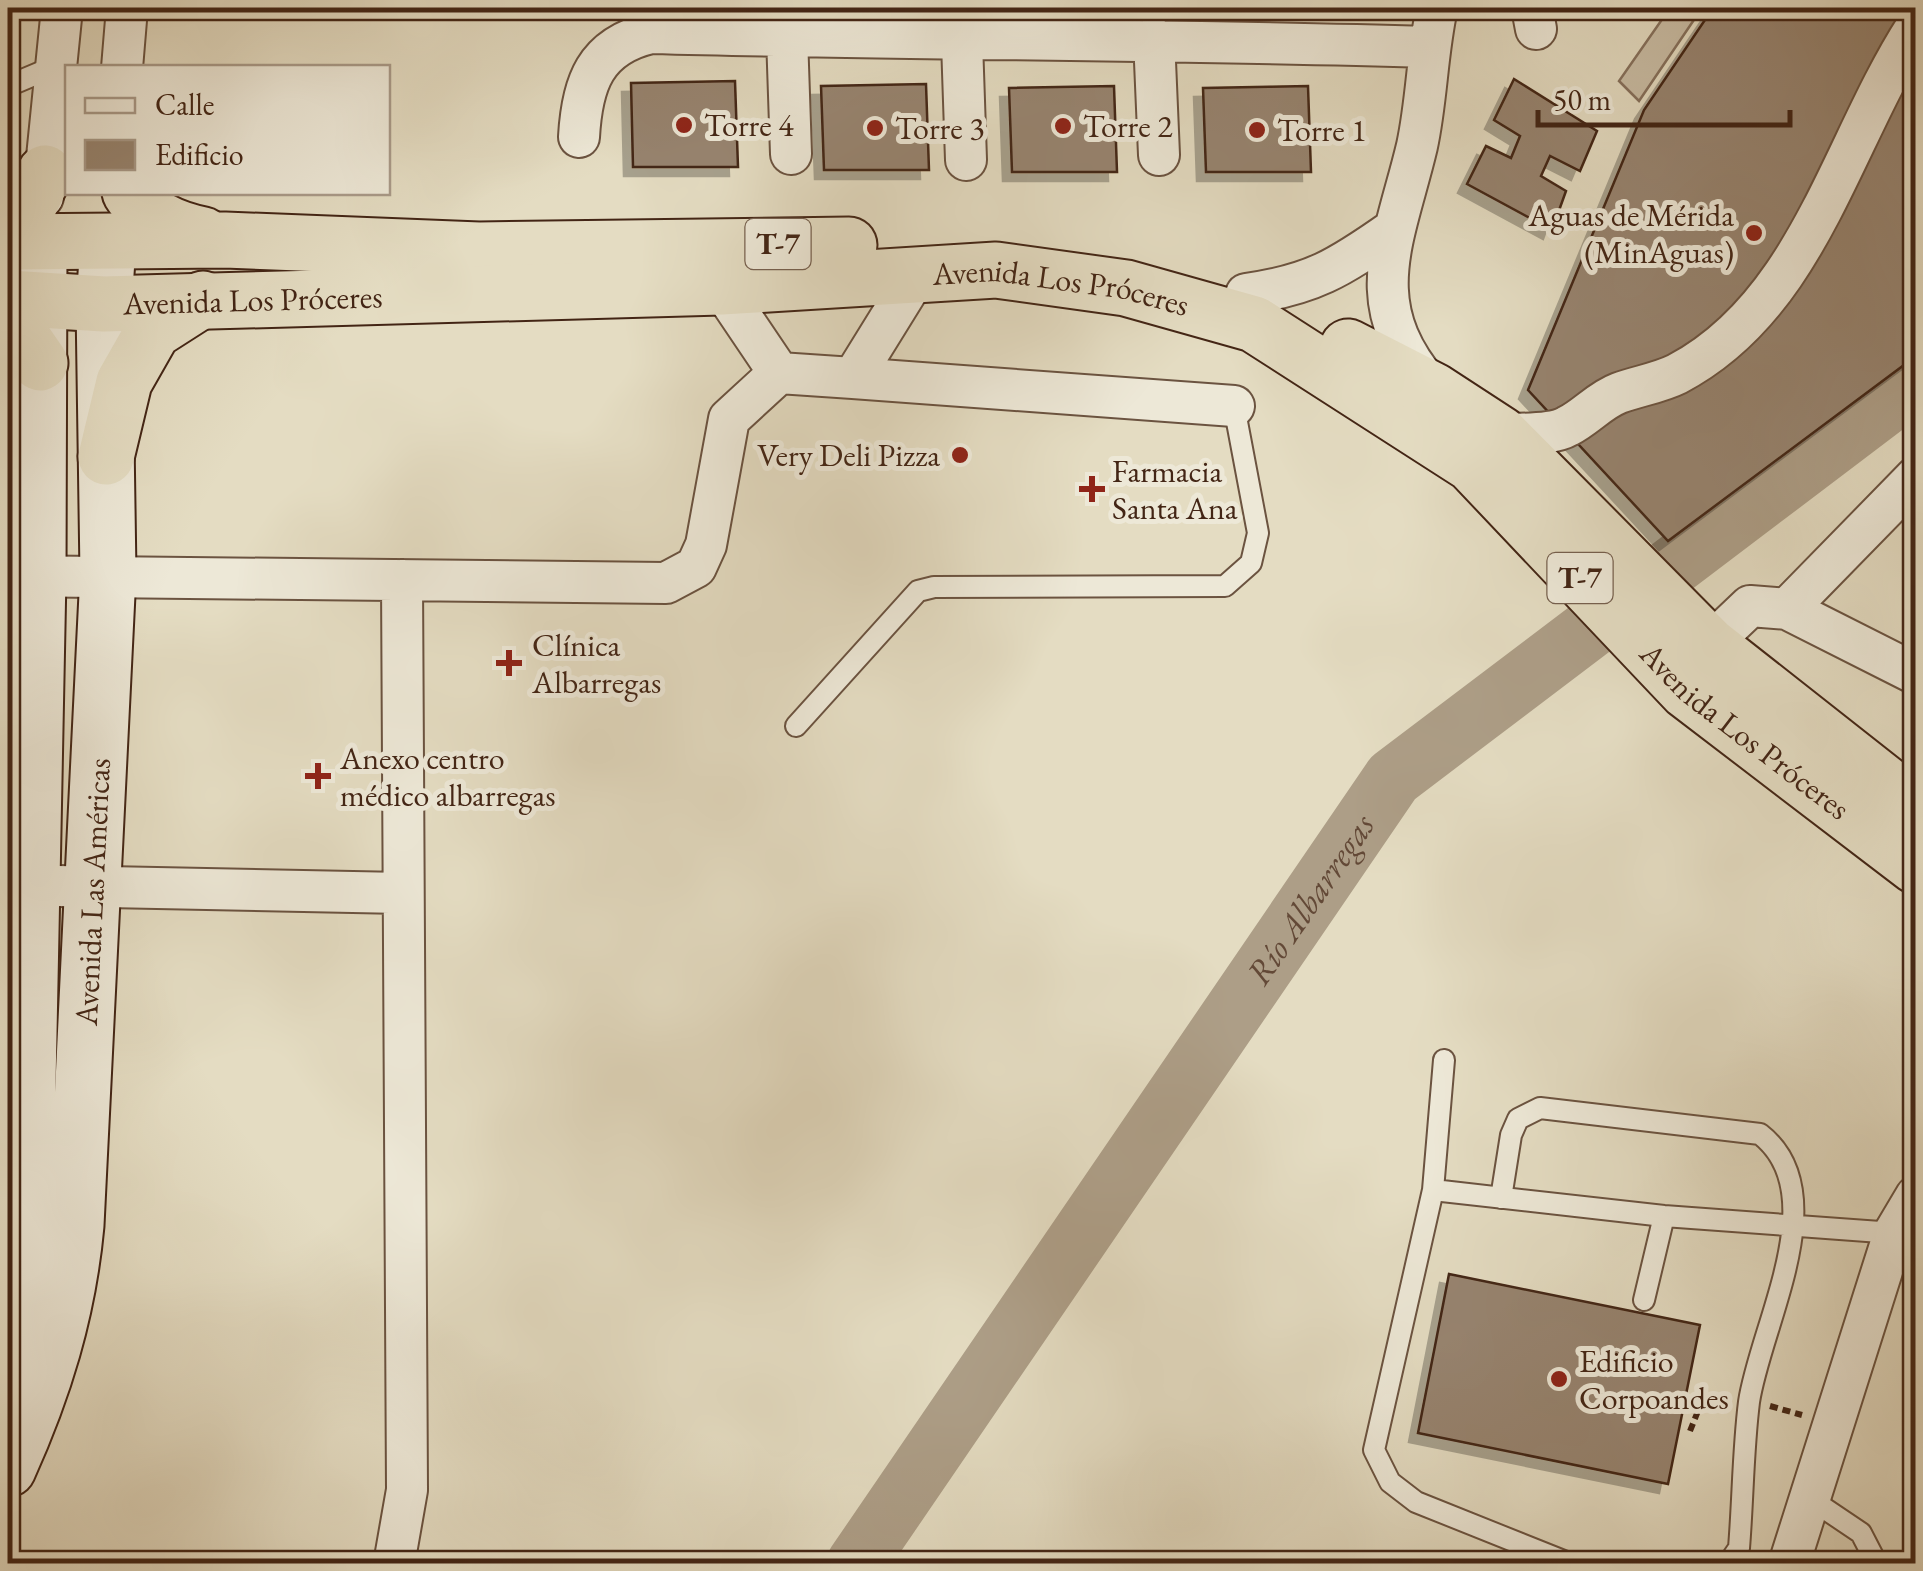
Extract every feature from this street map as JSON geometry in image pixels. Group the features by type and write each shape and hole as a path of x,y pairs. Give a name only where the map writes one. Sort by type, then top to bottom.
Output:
{"highway":[{"path":"18,236 45,173"},
{"path":"132,195 139,207 177,230 225,240"},
{"name":"Avenida Los Próceres","path":"18,236 110,218 225,240 478,250 724,244 887,246 1050,255 1246,294 1434,391 1493,446 1698,668 1916,866"},
{"name":"Avenida Los Próceres","path":"23,321 104,304 721,287 996,270 1126,288 1254,324 1493,446"},
{"path":"106,458 124,382 153,331 203,299"},
{"name":"Avenida Los Próceres","path":"1698,668 1916,808"}],"street":[{"path":"122,65 127,8"},
{"path":"1434,391 1402,354 1387,304 1393,230 1418,142 1428,47 1437,8"},
{"path":"45,173 58,10"},
{"path":"1493,446 1564,429 1614,395 1675,375 1721,345 1753,316 1830,198 1884,76 1916,27"},
{"path":"579,137 580,107 589,78 621,41 651,33 962,42 1154,38 1428,47"},
{"path":"787,36 791,154"},
{"path":"1154,38 1158,156"},
{"path":"962,42 966,160"},
{"name":"Avenida Las Américas","path":"8,1469 52,1360 71,1280 108,574 104,304 110,218"},
{"path":"1246,294 1295,287 1344,265 1393,230"},
{"name":"Avenida Las Américas","path":"8,1343 25,1236 20,885 23,321 18,236"},
{"path":"853,378 918,273"},
{"path":"721,287 779,373"},
{"path":"23,576 666,583 696,566 706,545 729,418 779,373 1234,406"},
{"path":"1787,609 1916,476"},
{"path":"394,1564 407,1490 402,580"},
{"path":"1698,668 1750,606 1787,609 1916,674"},
{"path":"20,885 402,893"},
{"path":"1789,1564 1894,1233 1916,1196"}],"lane":[{"path":"8,86 53,67"},
{"path":"796,726 918,591 934,587 1050,585 1225,586 1251,563 1258,532 1234,406"},
{"path":"1444,1060 1432,1190 1374,1450 1390,1482 1416,1502 1570,1564"},
{"path":"1500,1198 1511,1135 1518,1119 1540,1108 1760,1134 1776,1148 1786,1166 1795,1226 1749,1400 1739,1548 1728,1564"},
{"path":"1432,1190 1664,1216 1894,1233"},
{"path":"1644,1300 1664,1216"},
{"path":"1809,1498 1861,1533 1877,1564"}],"shaded area":[{"path":"1670,8 1702,8 1639,101 1619,81"}],"building":[{"name":"Aguas de Mérida (MinAguas)","path":"1713,8 1916,8 1916,356 1668,541 1528,390 1644,110"},
{"path":"1514,79 1597,131 1580,171 1550,156 1541,176 1566,191 1552,230 1467,184 1486,146 1511,158 1520,136 1494,120"},
{"name":"Torre 4","path":"735,81 738,167 633,167 631,83"},
{"name":"Torre 3","path":"926,84 929,170 824,170 821,86"},
{"name":"Torre 2","path":"1114,86 1117,172 1012,172 1009,88"},
{"name":"Torre 1","path":"1308,86 1311,172 1206,172 1203,88"},
{"name":"Edificio Corpoandes","path":"1449,1274 1700,1325 1668,1484 1418,1433"}],"waterway":[{"name":"Río Albarregas","path":"856,1564 1393,778 1916,382"}],"place":[{"name":"Torre 4","path":"684,125"},
{"name":"Torre 2","path":"1063,126"},
{"name":"Torre 3","path":"875,128"},
{"name":"Torre 1","path":"1257,130"},
{"name":"Aguas de Mérida (MinAguas)","path":"1754,233"},
{"name":"Very Deli Pizza","path":"960,455"},
{"name":"Farmacia Santa Ana","path":"1092,489"},
{"name":"Clínica Albarregas","path":"509,663"},
{"name":"Anexo centro médico albarregas","path":"318,776"},
{"name":"Edificio Corpoandes","path":"1559,1379"}]}
